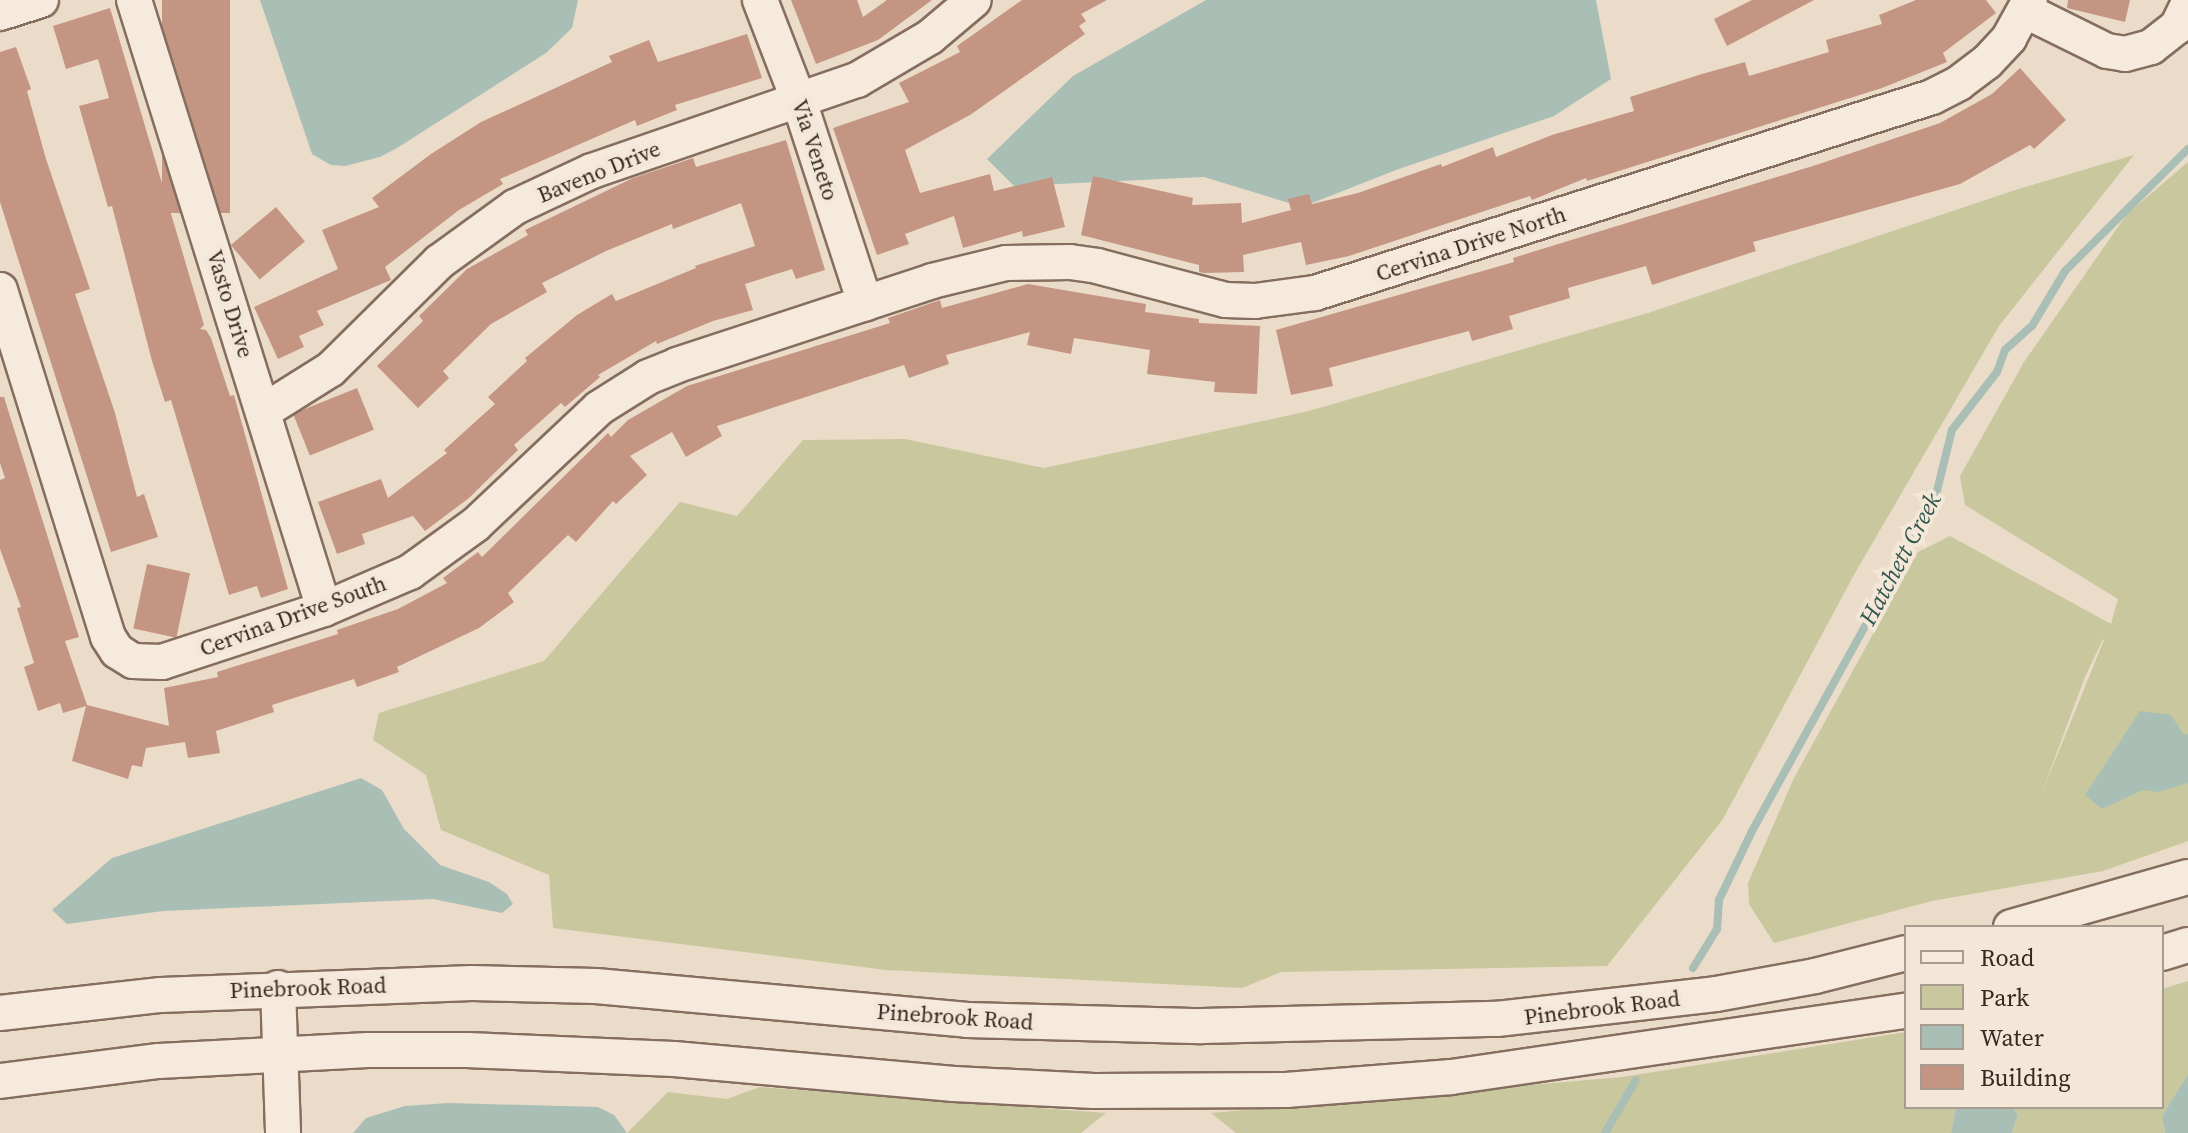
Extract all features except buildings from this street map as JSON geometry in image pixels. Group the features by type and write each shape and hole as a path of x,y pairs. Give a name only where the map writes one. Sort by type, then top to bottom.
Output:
{"street":[{"path":"0,13 41,0"},
{"name":"Vasto Drive","path":"134,0 324,609"},
{"name":"Via Veneto","path":"760,0 799,101 865,303"},
{"name":"Baveno Drive","path":"264,411 331,369 439,262 515,207 592,171 857,80 908,51 974,0"},
{"path":"2028,5 2107,51 2125,54 2151,47 2177,27 2188,4"},
{"name":"Cervina Drive North","path":"865,303 974,270 1039,262 1097,266 1226,300 1270,300 1315,293 1932,97 1987,62 2009,38 2028,5"},
{"name":"Cervina Drive South","path":"0,290 108,637 117,651 133,661 162,662 324,609 410,572 475,525 576,426 648,377 865,303"},
{"path":"2018,925 2188,877"},
{"path":"2164,952 2188,945"},
{"name":"Pinebrook Road","path":"0,1013 148,997 278,988 472,983 596,986 967,1020 1109,1025 1314,1025 1497,1019 1608,1009 1815,976 1904,954"},
{"path":"278,988 283,1133"},
{"path":"0,1081 159,1061 368,1050 536,1050 954,1084 1094,1091 1257,1091 1346,1087 1466,1075 1904,1011"}],"green space":[{"path":"2134,155 1999,326 1855,573 1723,819 1607,966 1281,972 1242,988 886,970 553,928 549,875 441,830 426,775 373,740 379,713 544,661 680,502 737,516 803,440 905,439 1044,468 1309,411 1648,313 2015,190"},
{"path":"2188,162 2188,841 2103,871 1932,901 1774,943 1749,904 1748,883 1794,778 1918,552 1950,536 2111,624 2118,599 1965,505 1960,476 2024,362 2127,214","holes":["2104,640 2041,795 2085,677"]},
{"path":"2188,981 2188,1074 2162,1116 2165,1133 2012,1133 2018,1114 2013,1109 2164,1109 2164,988"},
{"path":"1904,1032 1904,1109 1956,1109 1951,1133 1236,1133 1211,1113 1622,1077"},
{"path":"760,1087 1106,1113 1081,1133 627,1133 668,1092 727,1099"}],"water":[{"path":"260,0 578,0 572,28 546,53 397,148 380,157 345,166 331,165 312,154"},
{"path":"1206,0 1596,0 1611,79 1554,116 1396,170 1302,207 1204,177 1014,186 987,159 1073,76"},
{"path":"2140,711 2171,715 2184,735 2188,734 2188,783 2158,792 2143,790 2102,809 2085,795"},
{"path":"361,778 382,790 404,829 440,865 489,882 507,894 513,904 502,913 433,899 163,911 67,924 52,910 112,858"},
{"path":"2188,1074 2188,1133 2165,1133 2162,1116"},
{"path":"449,1103 598,1107 614,1115 627,1133 353,1133 366,1118 405,1106"},
{"path":"1956,1109 2013,1109 2018,1114 2012,1133 1951,1133"}],"waterway":[{"name":"Hatchett Creek","path":"1693,968 1717,929 1719,900 1752,831 1935,499 1952,430 1997,372 2005,350 2032,326 2065,271 2188,149"},
{"name":"Hatchett Creek","path":"1605,1133 1636,1080"}]}
